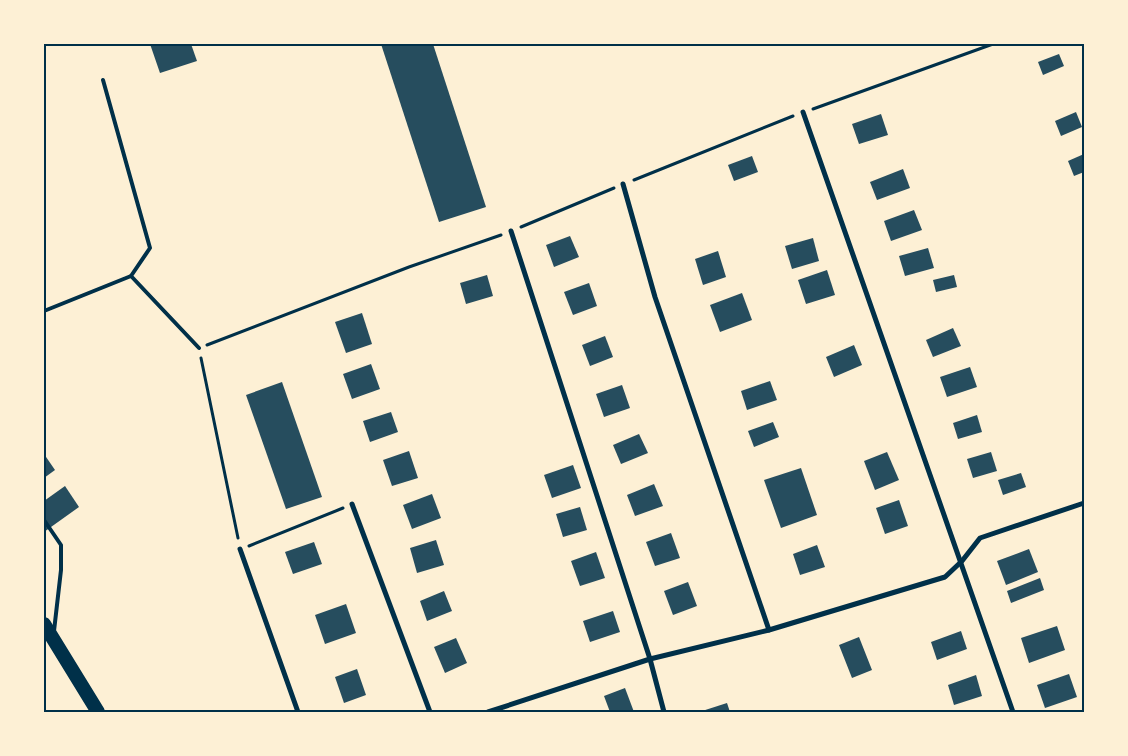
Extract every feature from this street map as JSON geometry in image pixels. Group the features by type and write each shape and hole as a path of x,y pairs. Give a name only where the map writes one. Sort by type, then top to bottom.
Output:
{"highway":[{"path":"44,624 98,712"}],"street":[{"path":"803,112 852,256 962,561 1013,712"},
{"path":"623,184 655,296 769,630"},
{"path":"511,231 650,659 664,712"},
{"path":"488,712 650,659 769,630 945,577 962,561 980,538 1084,503"},
{"path":"352,504 430,712"},
{"path":"240,549 298,712"}],"lane":[{"path":"44,311 131,276 150,248 103,80"},
{"path":"131,276 199,348"},
{"path":"44,520 61,544 53,638"}],"path":[{"path":"352,504 240,549 199,348 409,267 511,231 803,112 993,44"}],"building":[{"path":"150,44 191,44 197,61 160,73"},
{"path":"381,44 433,44 486,207 439,222"},
{"path":"1059,54 1064,66 1043,75 1038,62"},
{"path":"1076,112 1082,127 1061,136 1055,121"},
{"path":"881,114 888,135 859,144 852,124"},
{"path":"1084,154 1084,172 1074,176 1068,161"},
{"path":"752,156 758,172 734,181 728,165"},
{"path":"903,169 910,188 877,200 870,182"},
{"path":"914,210 922,230 891,241 884,221"},
{"path":"570,236 579,257 554,267 546,245"},
{"path":"813,238 819,261 792,269 785,246"},
{"path":"928,248 934,268 905,276 899,256"},
{"path":"718,251 726,277 703,285 695,259"},
{"path":"827,270 835,295 806,304 798,280"},
{"path":"487,275 493,296 466,304 460,283"},
{"path":"954,275 957,287 936,292 933,280"},
{"path":"589,283 597,306 573,315 564,292"},
{"path":"742,293 752,320 720,332 710,305"},
{"path":"362,313 372,344 346,353 335,322"},
{"path":"953,328 961,346 933,357 926,340"},
{"path":"605,336 613,357 590,366 582,345"},
{"path":"854,345 862,365 834,377 826,357"},
{"path":"371,364 380,389 352,399 343,374"},
{"path":"970,367 977,387 947,397 940,377"},
{"path":"770,381 777,400 747,410 741,391"},
{"path":"282,382 322,497 286,509 246,395"},
{"path":"622,385 630,408 604,417 596,394"},
{"path":"391,412 398,432 370,442 363,421"},
{"path":"977,415 982,432 958,439 953,423"},
{"path":"773,422 779,437 754,447 748,431"},
{"path":"639,434 648,453 621,464 613,445"},
{"path":"409,451 418,478 392,486 383,460"},
{"path":"887,452 899,480 875,490 864,461"},
{"path":"991,452 997,471 973,478 967,459"},
{"path":"44,454 55,470 44,478"},
{"path":"573,465 581,488 552,498 544,475"},
{"path":"801,468 817,515 781,528 764,480"},
{"path":"1021,473 1026,487 1003,495 998,480"},
{"path":"654,484 663,506 635,516 627,495"},
{"path":"65,486 79,507 44,532 44,501"},
{"path":"432,494 441,518 412,529 403,505"},
{"path":"899,500 908,526 885,534 876,508"},
{"path":"580,507 587,530 563,537 556,514"},
{"path":"671,533 680,558 655,566 646,542"},
{"path":"436,540 444,565 417,573 410,548"},
{"path":"314,542 322,564 293,574 285,552"},
{"path":"817,545 825,567 800,575 793,554"},
{"path":"1029,549 1038,572 1006,585 997,561"},
{"path":"596,552 605,578 580,586 571,561"},
{"path":"1040,578 1044,590 1011,603 1007,591"},
{"path":"688,582 697,606 673,615 664,591"},
{"path":"444,591 452,611 427,621 420,601"},
{"path":"346,604 356,633 325,644 315,615"},
{"path":"613,611 620,632 590,642 583,621"},
{"path":"1057,626 1065,650 1029,663 1021,638"},
{"path":"961,631 967,649 937,660 931,642"},
{"path":"859,637 872,670 852,678 839,645"},
{"path":"456,638 467,663 445,673 434,647"},
{"path":"357,669 366,695 344,703 335,677"},
{"path":"1069,674 1077,697 1045,708 1037,685"},
{"path":"976,675 982,696 954,705 948,685"},
{"path":"625,688 634,712 610,712 604,696"},
{"path":"727,703 730,712 699,712"}]}
